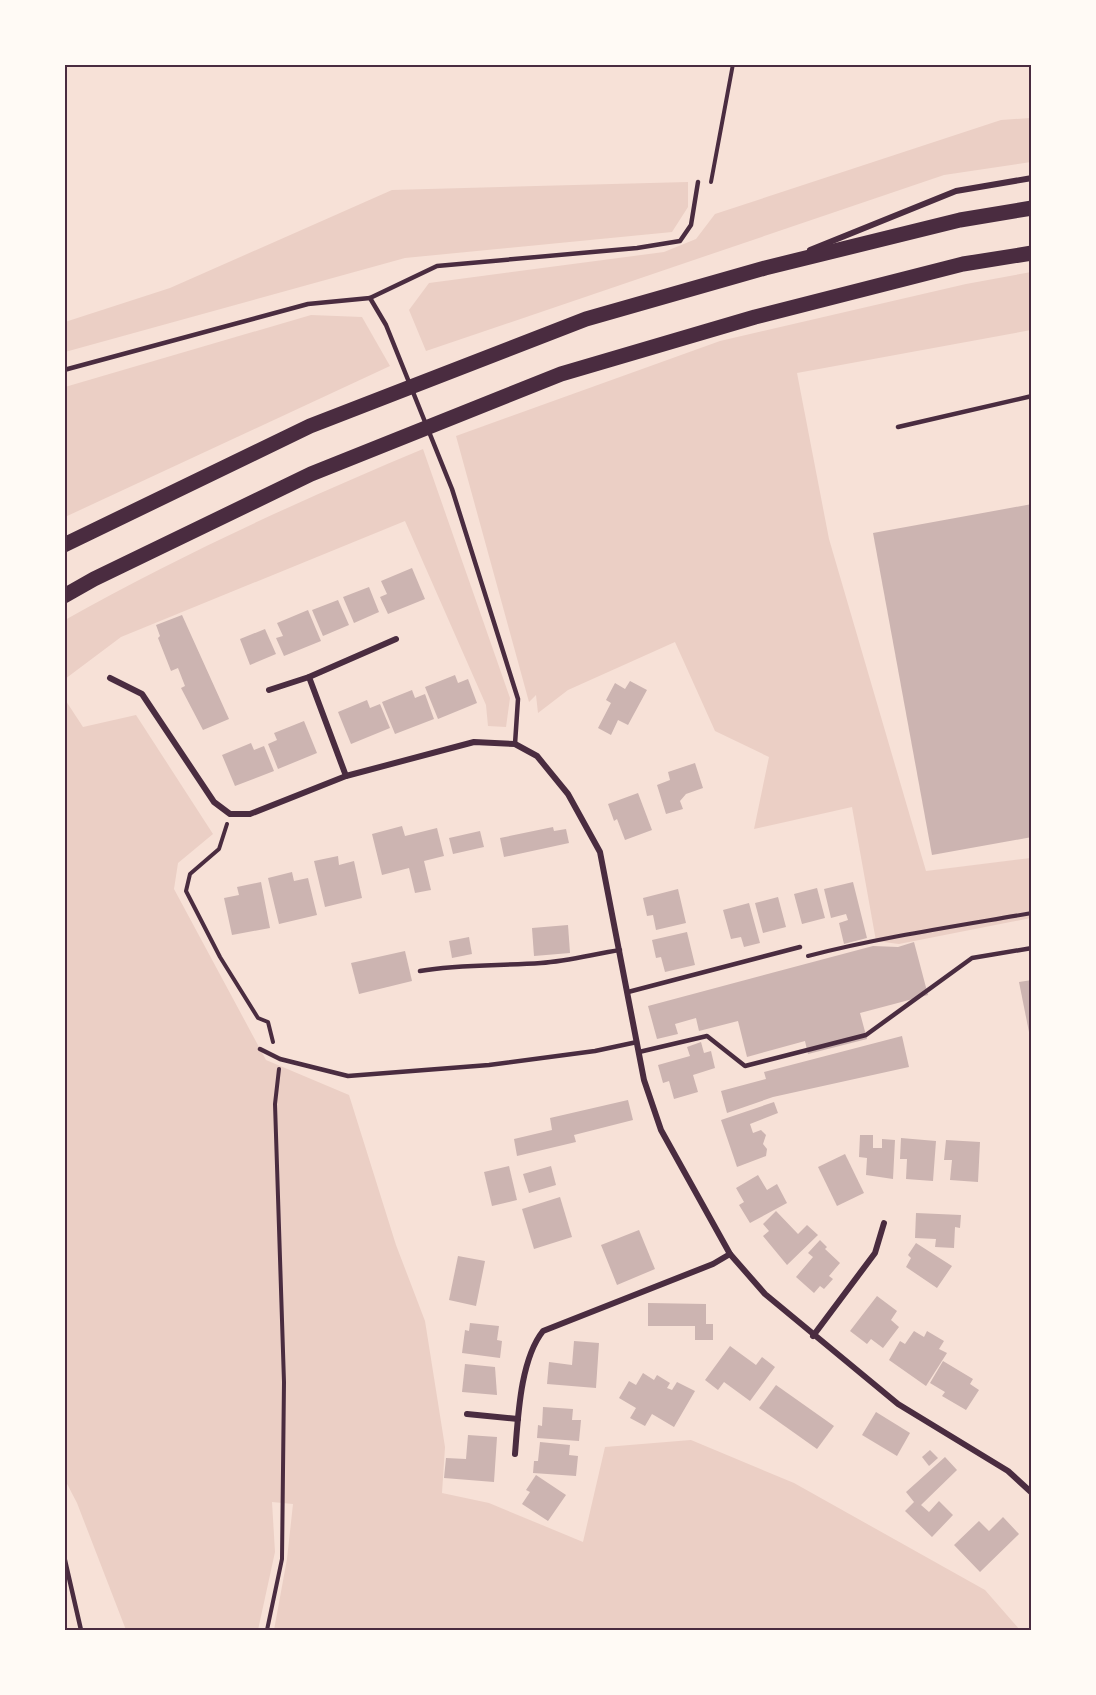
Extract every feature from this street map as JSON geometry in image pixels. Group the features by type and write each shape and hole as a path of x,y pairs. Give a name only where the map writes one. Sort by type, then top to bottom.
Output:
{"highway":[{"path":"64,545 321,422 586,319 765,268 960,220 1032,208"},
{"path":"64,596 94,579 311,474 561,374 755,318 963,264 1032,253"}],"street":[{"path":"765,268 956,191 1032,178"},
{"path":"269,690 309,677 396,639"},
{"path":"309,677 346,776"},
{"path":"110,678 142,694 214,802 230,813 250,814 346,776 474,742 515,744 537,756 568,794 600,852 644,1080 661,1130 730,1254 765,1294 898,1404 1008,1471 1032,1493"},
{"path":"813,1336 875,1253 884,1223"},
{"path":"515,1454 518,1419 534,1343 543,1331 713,1264 730,1254"},
{"path":"467,1414 518,1419"}],"lane":[{"path":"64,370 308,304 370,298 437,266 638,248 680,241 691,225 698,182"},
{"path":"370,298 386,325 452,489 518,699 515,744"},
{"path":"898,427 1032,396"},
{"path":"628,992 800,947"},
{"path":"639,1052 708,1036 745,1066 856,1038 866,1035 972,958 1032,948"},
{"path":"420,971 455,964 484,967 545,963 620,950"},
{"path":"260,1049 280,1059 348,1076 489,1065 595,1051 637,1042"},
{"path":"64,1556 81,1630"}],"path":[{"path":"695,198 711,182 733,64"},
{"path":"230,813 219,849 190,874 186,891 226,968 258,1018 268,1022 280,1059 275,1104 284,1382 282,1559 267,1630"},
{"path":"804,957 872,939 908,936 1032,913"}],"shaded area":[{"path":"1031,118 1031,162 944,175 426,351 409,310 429,283 664,252 696,239 715,214 1001,120"},
{"path":"688,182 688,207 672,232 405,258 65,352 65,322 170,288 392,190"},
{"path":"1031,272 1031,330 797,373 829,539 926,871 1031,858 1031,918 899,944 876,941 852,807 754,829 769,757 715,731 675,642 568,690 538,713 536,695 529,702 456,436 720,341 966,284"},
{"path":"311,315 362,317 390,366 65,517 65,387"},
{"path":"423,449 510,698 506,727 488,726 486,705 405,521 121,637 65,679 65,620 241,529"},
{"path":"64,698 83,727 136,715 213,834 178,863 174,889 266,1060 349,1095 396,1245 425,1321 445,1447 442,1493 489,1503 583,1542 605,1447 691,1440 794,1483 985,1590 1020,1630 274,1630 287,1559 293,1504 272,1502 275,1552 258,1630 126,1630 77,1503 65,1480"}],"building":[{"path":"1032,504 1032,837 932,855 873,533"},
{"path":"412,568 425,599 388,614 380,597 387,594 381,581"},
{"path":"369,587 379,612 354,623 343,597"},
{"path":"338,600 349,625 323,636 312,610"},
{"path":"308,610 321,641 284,656 276,638 283,636 277,623"},
{"path":"182,615 229,719 203,730 181,688 185,686 178,668 171,671 158,638 160,636 156,625"},
{"path":"265,629 276,654 250,665 240,639"},
{"path":"455,675 458,683 468,679 477,703 438,719 425,687"},
{"path":"630,681 647,690 628,725 618,720 611,735 598,728 611,703 606,700 615,683 625,689"},
{"path":"412,690 415,698 425,694 434,719 395,734 382,702"},
{"path":"367,700 370,708 380,704 390,728 351,744 338,712"},
{"path":"304,721 317,753 278,769 268,744 277,740 274,733"},
{"path":"251,743 254,750 264,746 274,771 235,786 222,755"},
{"path":"695,763 703,788 686,794 680,801 683,809 666,814 657,785 670,780 668,772"},
{"path":"638,793 652,830 625,840 617,819 614,821 608,804"},
{"path":"402,826 405,836 437,828 444,856 424,861 431,890 415,893 409,868 382,875 372,834"},
{"path":"553,827 554,831 566,829 569,843 504,857 500,838"},
{"path":"480,831 484,847 453,854 449,838"},
{"path":"338,856 339,865 354,861 362,898 325,907 314,861"},
{"path":"292,872 294,881 308,878 317,915 279,924 268,878"},
{"path":"261,882 270,928 232,935 224,898 239,895 237,887"},
{"path":"853,882 867,938 844,944 839,923 848,920 846,914 831,918 824,889"},
{"path":"817,888 825,918 802,924 794,894"},
{"path":"678,889 686,923 656,930 653,915 647,916 643,898"},
{"path":"778,897 786,927 763,933 755,903"},
{"path":"749,903 760,943 744,947 741,937 731,939 723,910"},
{"path":"568,925 570,953 534,956 532,928"},
{"path":"687,932 695,965 665,972 661,957 656,958 652,940"},
{"path":"469,937 472,954 452,958 449,941"},
{"path":"914,942 928,995 860,1013 867,1039 808,1054 805,1041 747,1057 738,1021 699,1031 696,1018 675,1024 678,1034 657,1039 648,1006 873,946 898,947"},
{"path":"405,951 412,981 359,994 351,963"},
{"path":"1032,980 1032,1037 1030,1037 1019,982"},
{"path":"902,1036 909,1067 773,1097 727,1113 721,1091 766,1079 764,1072"},
{"path":"701,1042 704,1053 711,1051 715,1068 693,1075 698,1092 674,1099 669,1081 663,1083 658,1065 690,1056 687,1047"},
{"path":"628,1100 633,1120 574,1135 576,1142 517,1156 514,1139 552,1130 550,1118"},
{"path":"774,1102 778,1113 750,1124 753,1133 761,1130 766,1135 763,1144 767,1149 766,1156 737,1167 721,1120"},
{"path":"860,1135 873,1135 873,1148 882,1148 882,1139 895,1140 893,1179 866,1175 867,1158 859,1157"},
{"path":"901,1138 936,1141 933,1181 906,1179 907,1159 900,1159"},
{"path":"946,1140 980,1142 978,1182 950,1180 952,1160 944,1160"},
{"path":"845,1154 864,1193 837,1206 818,1167"},
{"path":"509,1166 517,1200 492,1206 484,1172"},
{"path":"551,1166 556,1185 529,1193 523,1174"},
{"path":"758,1175 767,1190 777,1184 787,1203 750,1223 739,1205 744,1202 736,1188"},
{"path":"560,1197 572,1237 534,1249 522,1209"},
{"path":"776,1211 798,1234 807,1225 818,1235 787,1265 763,1236 769,1231 763,1224"},
{"path":"916,1213 961,1215 960,1228 955,1227 954,1248 935,1247 936,1239 915,1238"},
{"path":"639,1230 655,1269 617,1285 601,1245"},
{"path":"820,1240 827,1247 825,1249 840,1263 829,1276 833,1279 824,1289 820,1286 814,1293 796,1277 813,1257 808,1253"},
{"path":"916,1243 952,1266 937,1288 906,1267 911,1258 908,1255"},
{"path":"458,1256 485,1261 476,1306 449,1300"},
{"path":"877,1296 897,1311 891,1320 899,1327 883,1348 871,1339 867,1344 850,1331"},
{"path":"648,1303 706,1304 706,1324 713,1324 713,1340 695,1340 695,1326 648,1326"},
{"path":"470,1323 499,1326 497,1340 502,1341 500,1358 462,1353 465,1330 469,1331"},
{"path":"914,1331 924,1337 927,1331 944,1341 939,1349 947,1353 926,1386 889,1360 900,1341 905,1344"},
{"path":"574,1341 599,1343 596,1388 547,1384 549,1362 572,1365"},
{"path":"730,1346 756,1365 762,1357 775,1367 750,1401 724,1382 718,1390 705,1380"},
{"path":"943,1361 973,1379 970,1384 979,1390 966,1410 942,1396 945,1392 930,1383"},
{"path":"465,1364 495,1367 497,1395 462,1392"},
{"path":"643,1373 654,1380 657,1375 670,1383 667,1388 672,1390 677,1382 695,1391 674,1427 652,1414 645,1426 630,1418 636,1408 619,1398 629,1381 636,1385"},
{"path":"776,1385 834,1426 817,1449 759,1408"},
{"path":"543,1407 573,1409 572,1420 581,1420 579,1441 537,1438 538,1425 542,1426"},
{"path":"876,1412 910,1433 897,1456 862,1435"},
{"path":"468,1435 497,1437 494,1482 444,1478 446,1458 466,1459"},
{"path":"540,1442 570,1445 569,1455 578,1456 576,1476 533,1473 534,1461 538,1461"},
{"path":"930,1450 938,1458 929,1466 922,1457"},
{"path":"945,1457 957,1470 921,1505 929,1512 939,1501 953,1515 932,1537 905,1511 914,1502 906,1492"},
{"path":"536,1475 566,1495 548,1521 522,1504 530,1492 526,1490"},
{"path":"1003,1517 1019,1534 980,1572 954,1545 979,1521 989,1531"}]}
